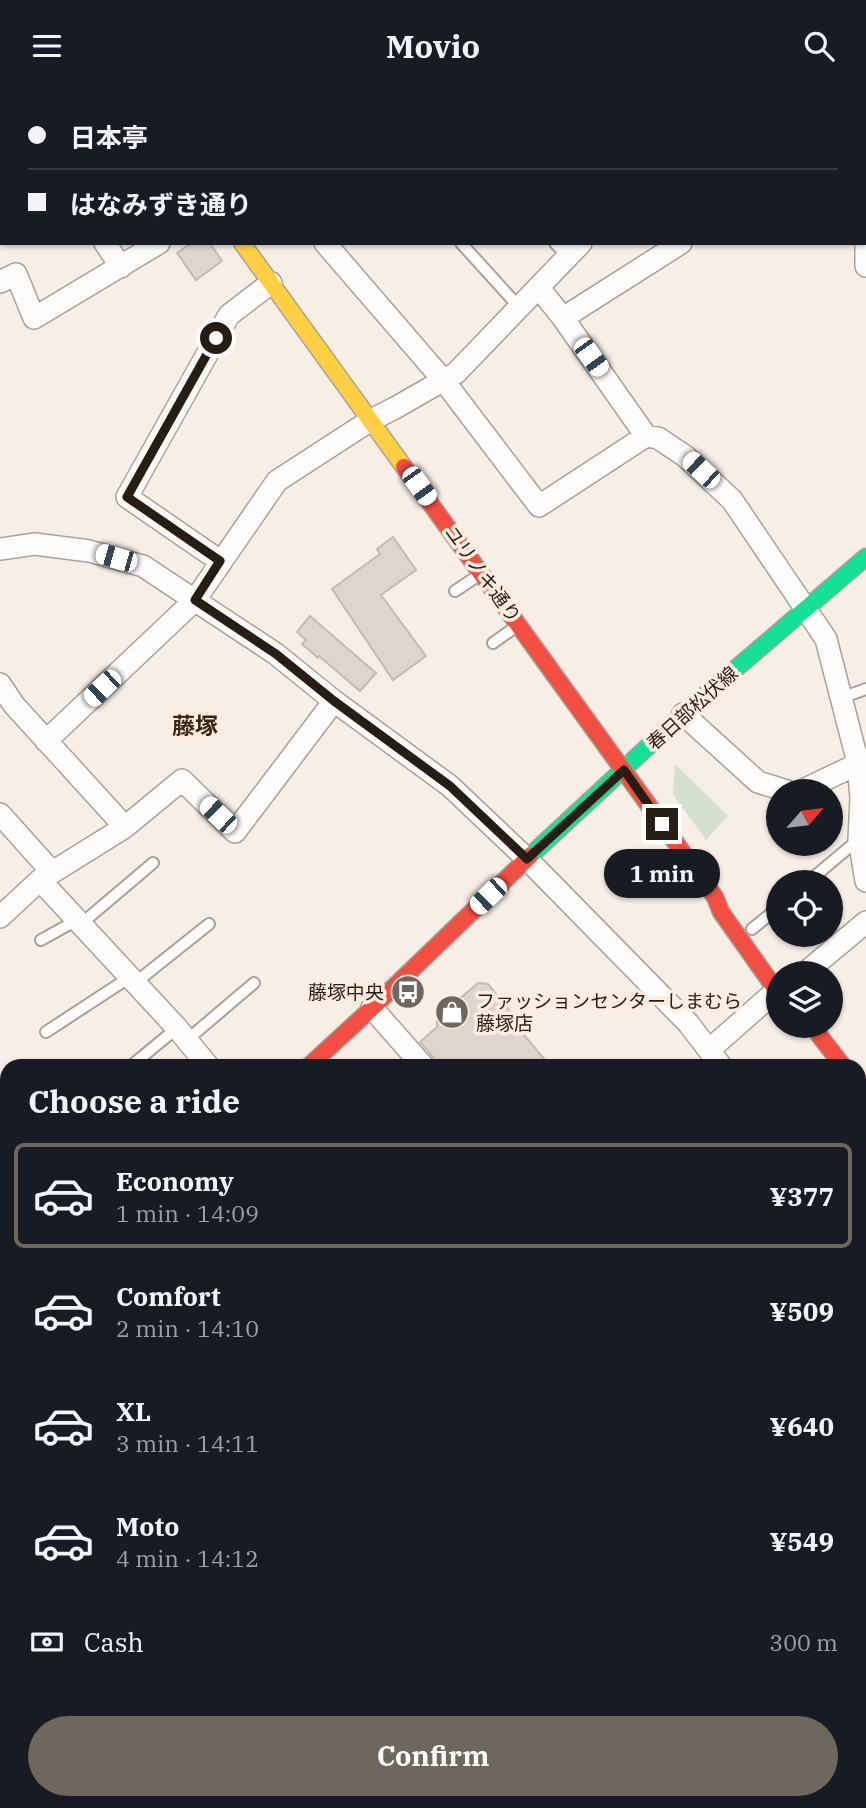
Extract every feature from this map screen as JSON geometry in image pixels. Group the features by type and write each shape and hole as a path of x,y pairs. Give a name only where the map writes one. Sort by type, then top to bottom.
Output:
{"street":[{"path":"866,238 866,265"},
{"path":"105,245 121,267"},
{"path":"0,282 16,274 34,318 156,245"},
{"name":"ユリノキ通り","path":"243,245 715,897"},
{"path":"328,245 444,381 540,506 646,436 658,438 685,456 732,500 826,639 841,698 862,761 859,839 865,869"},
{"path":"563,318 678,245"},
{"path":"46,741 195,600 277,481 371,420 456,373 539,288 568,248"},
{"path":"220,561 127,497 229,315 271,283"},
{"path":"539,288 646,436"},
{"path":"0,549 35,544 89,551 143,566 276,654 334,701 400,745 450,786 527,859 688,1023 715,1058 766,1001"},
{"name":"春日部松伏線","path":"317,1059 683,714 866,557"},
{"path":"0,684 14,705 125,827"},
{"path":"4,904 125,827 182,780 235,832 334,701"},
{"path":"683,714 758,782 766,784"},
{"path":"825,779 862,761"},
{"path":"0,814 79,922 202,1059"},
{"path":"715,897 732,905 752,929 767,961"},
{"path":"715,897 721,912 766,969"},
{"path":"819,961 866,922"},
{"path":"372,1008 417,1059"},
{"path":"824,1038 838,1059"}],"lane":[{"path":"463,245 519,307"},
{"path":"455,591 482,573"},
{"path":"493,643 519,625"},
{"path":"841,698 866,689"},
{"path":"822,870 859,839"},
{"path":"41,940 79,922 153,863"},
{"path":"752,929 766,918"},
{"path":"46,1032 133,980 209,924"},
{"path":"142,1059 254,983"}],"green space":[{"path":"675,764 728,816 706,840 673,795"}],"building":[{"path":"188,245 211,245 222,261 196,280 177,253"},
{"path":"393,537 416,570 381,595 426,656 393,680 332,589 380,554 377,549"},
{"path":"310,616 376,673 360,691 302,644 306,640 297,632"},
{"path":"478,983 488,984 512,1014 509,1017 544,1059 434,1059 420,1042 437,1027 437,1018"}],"traffic: fast":[{"path":"530,856 683,714 866,557"}],"traffic: slow":[{"path":"243,245 404,467"}],"traffic: jam":[{"path":"404,467 715,897 721,912 766,976"},
{"path":"317,1059 530,856"},
{"path":"821,1038 838,1059"}],"place":[{"name":"藤塚中央","path":"408,992"},
{"name":"ファッションセンターしまむら 藤塚店","path":"452,1012"}],"district":[{"name":"藤塚","path":"195,726"}],"route":[{"path":"216,338 127,497 220,561 195,600 276,654 334,701 450,786 527,859 624,770 662,824"}]}
